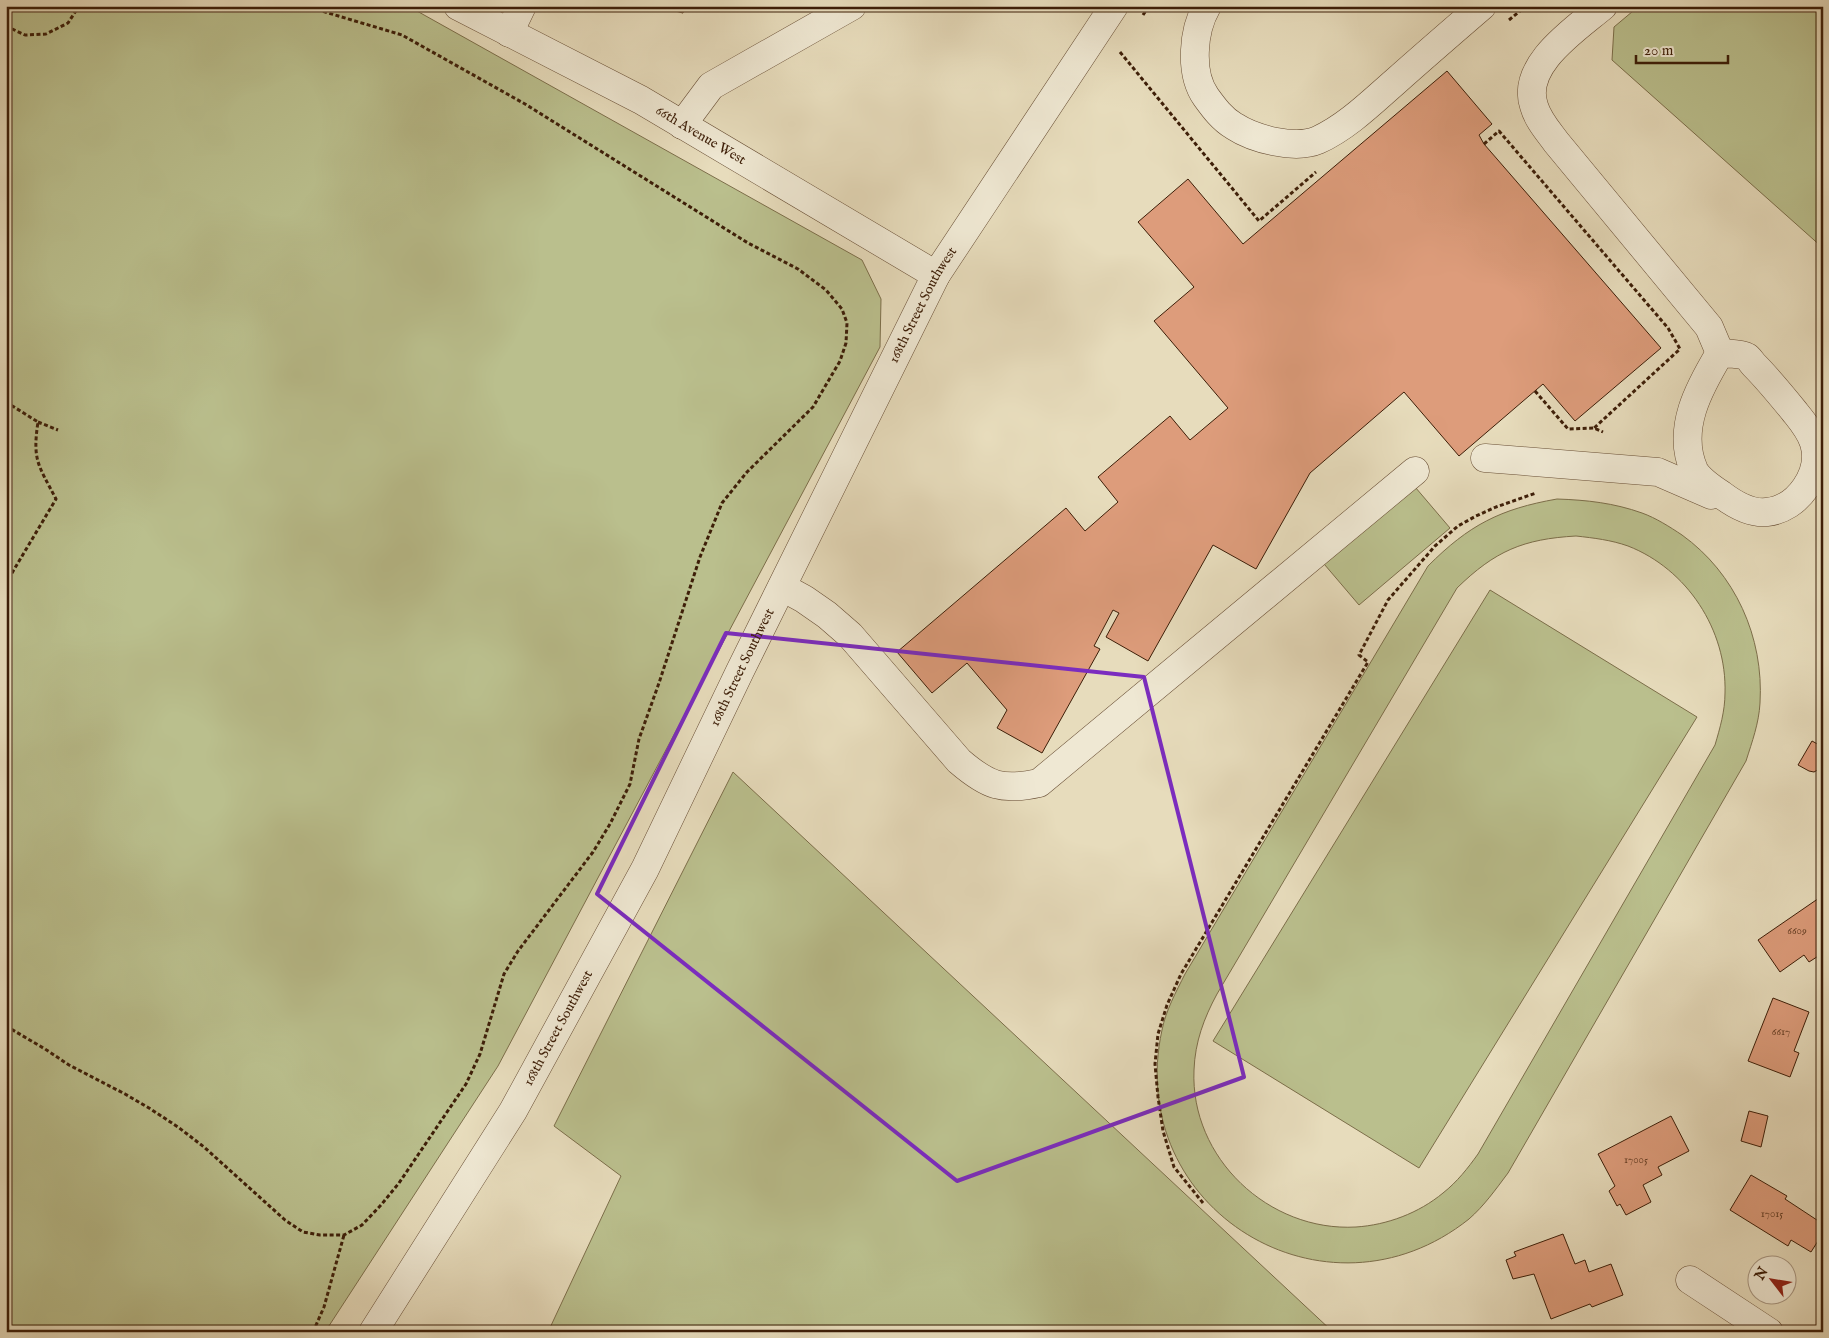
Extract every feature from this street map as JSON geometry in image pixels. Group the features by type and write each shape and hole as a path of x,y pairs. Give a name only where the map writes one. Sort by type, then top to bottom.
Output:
{"street":[{"name":"66th Avenue West","path":"458,6 641,100 936,275"},
{"path":"509,33 522,6"},
{"path":"682,125 711,86 852,6"},
{"name":"168th Street Southwest","path":"373,1332 514,1111 645,869 936,275 1114,6"},
{"path":"1207,6 1202,14 1196,33 1197,74 1202,91 1215,110 1234,126 1257,137 1299,144 1317,141 1360,113 1482,6"},
{"path":"1602,6 1558,45 1541,63 1532,84 1533,104 1542,123 1556,142 1709,328 1720,353"},
{"path":"1720,353 1705,378 1691,410 1687,441 1695,471 1710,487 1737,506"},
{"path":"1485,458 1658,472 1737,506 1765,513 1783,509 1796,498 1809,482 1816,461 1814,443 1806,426 1768,378 1746,357 1720,353"},
{"path":"782,587 826,615 850,635 959,761 975,775 996,785 1017,788 1039,783 1415,471"},
{"path":"1690,1280 1768,1332"}],"path":[{"path":"6,26 26,35 46,34 68,23 79,6"},
{"path":"6,1026 45,1049 68,1066 125,1094 178,1127 204,1147 285,1220 303,1232 320,1235 344,1235 362,1225 381,1205 426,1144 466,1084 480,1054 504,974 518,951 593,852 610,824 630,784 639,739 700,557 722,503 747,472 813,407 840,361 846,343 847,323 842,309 826,290 798,269 748,243 525,104 402,35 304,6"},
{"path":"1484,144 1500,131 1668,328 1680,349 1594,428"},
{"path":"1535,391 1568,429 1594,428 1602,432"},
{"path":"6,402 38,422 58,430"},
{"path":"6,583 56,498 47,484 38,463 35,443 38,422"},
{"path":"1203,1204 1174,1167 1163,1131 1154,1064 1158,1034 1167,1005 1181,974 1368,662 1359,656 1388,600 1436,546 1458,526 1496,507 1538,493"},
{"path":"314,1332 324,1307 344,1235"}],"highlighted area":[{"path":"726,633 1144,677 1244,1077 957,1181 597,894"}],"green space":[{"path":"6,6 408,6 862,260 881,299 880,347 498,1066 325,1332 6,1332"},
{"path":"1639,6 1823,6 1823,248 1612,60 1614,27"},
{"path":"1404,474 1450,528 1359,605 1313,551"},
{"path":"1557,499 1579,500 1611,504 1642,513 1658,520 1682,535 1701,550 1717,568 1731,587 1742,608 1757,654 1760,678 1760,703 1751,747 1746,761 1508,1173 1485,1203 1469,1219 1413,1251 1355,1263 1299,1256 1247,1234 1204,1199 1173,1151 1158,1094 1162,1030 1166,1015 1185,974 1428,566 1472,529 1502,514","holes":["1576,536 1622,544 1649,556 1685,586 1699,604 1711,625 1719,647 1724,670 1724,706 1715,745 1478,1154 1462,1175 1443,1193 1424,1206 1402,1217 1379,1224 1356,1227 1324,1225 1293,1217 1265,1203 1241,1183 1221,1160 1205,1132 1196,1102 1194,1070 1198,1040 1208,1012 1457,588 1484,565 1511,549 1540,540"]},
{"path":"1490,590 1697,717 1419,1168 1213,1041"},
{"path":"733,772 1333,1332 548,1332 621,1176 554,1126"}],"building":[{"path":"656,6 685,6 683,13"},
{"path":"1447,71 1492,124 1479,135 1484,144 1661,348 1575,421 1543,384 1459,456 1404,392 1310,473 1256,569 1213,545 1148,661 1106,637 1119,613 1113,610 1094,646 1100,649 1042,753 997,728 1007,710 967,663 932,693 897,652 1066,508 1085,531 1118,502 1098,477 1170,416 1190,440 1228,408 1154,321 1194,287 1138,222 1188,179 1243,244"},
{"path":"1812,741 1823,747 1823,767 1814,772 1798,765"},
{"path":"1822,896 1823,953 1809,962 1804,955 1780,972 1758,940"},
{"path":"1773,998 1809,1012 1794,1051 1799,1053 1790,1077 1748,1061"},
{"path":"1749,1111 1768,1116 1761,1147 1741,1141"},
{"path":"1671,1116 1689,1151 1658,1167 1662,1175 1643,1185 1651,1202 1626,1215 1620,1204 1617,1206 1609,1191 1615,1186 1598,1154"},
{"path":"1751,1175 1787,1196 1785,1199 1823,1224 1823,1233 1811,1252 1791,1240 1788,1246 1730,1210"},
{"path":"1563,1234 1575,1264 1585,1260 1589,1272 1611,1264 1623,1295 1592,1307 1590,1304 1551,1319 1534,1274 1513,1279 1506,1260 1516,1256 1514,1252"}]}
